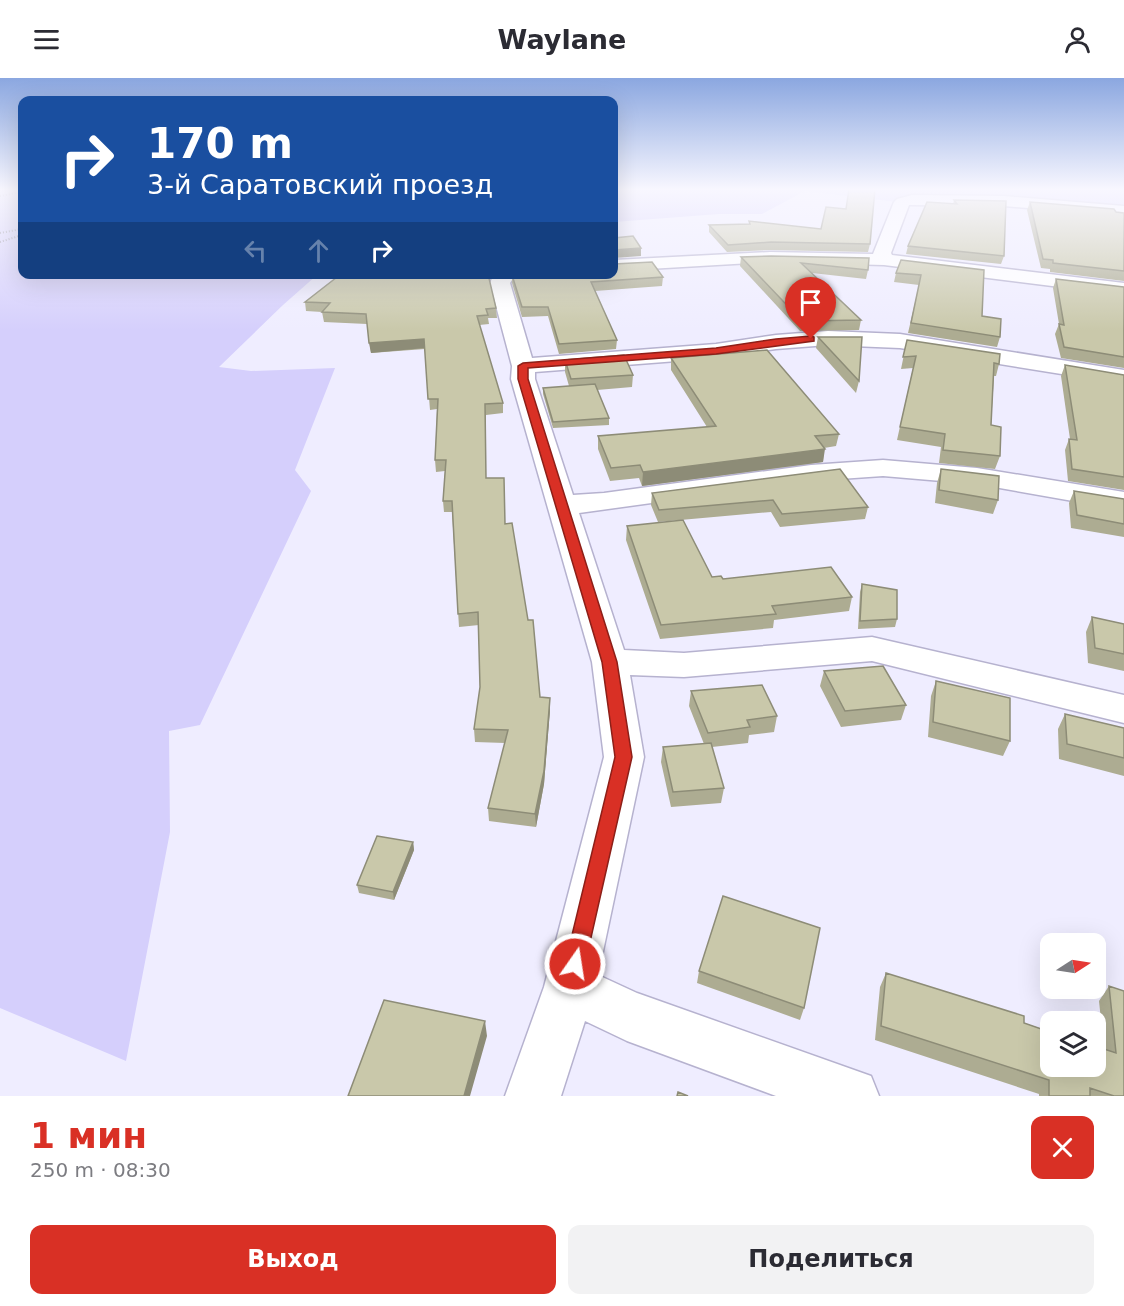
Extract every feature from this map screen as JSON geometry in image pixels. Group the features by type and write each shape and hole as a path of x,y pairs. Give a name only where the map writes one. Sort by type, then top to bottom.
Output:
{"street":[{"path":"884,260 882,253 888,237"},
{"path":"618,267 770,257 884,260 1124,289"},
{"path":"502,279 500,283 523,366 523,379 610,662 624,757 570,987 532,1096"},
{"path":"523,366 704,352 776,342 828,338 900,341 1124,377"},
{"path":"561,505 604,502 811,472 883,468 977,476 1124,501"},
{"path":"610,662 684,665 872,649 1124,709"},
{"path":"570,987 627,1015 851,1096"}],"path":[{"path":"0,242 17,237"}],"shaded area":[{"path":"0,237 18,237 18,279 312,279 219,367 251,371 335,368 295,470 311,491 200,725 169,731 170,832 126,1061 0,1008"}],"building":[{"path":"633,237 641,248 618,250 618,238"},
{"path":"720,237 871,237 870,244 771,242 728,245"},
{"path":"912,237 1005,237 1004,256 908,246"},
{"path":"1038,237 1124,237 1124,271 1053,263 1053,260 1043,259"},
{"path":"741,257 869,258 868,270 801,263 861,320 802,321"},
{"path":"901,260 984,270 982,316 1001,319 1000,337 911,323 921,275 896,273"},
{"path":"652,262 663,277 591,282 617,340 559,344 548,307 522,307 513,279 618,279 618,264"},
{"path":"335,279 489,279 496,308 486,309 488,315 477,316 503,403 485,404 486,478 504,478 505,524 512,523 528,620 533,620 540,697 550,698 544,771 535,814 488,808 508,730 474,729 480,687 478,612 458,614 452,501 443,501 446,460 435,460 438,399 428,399 424,339 369,343 366,314 322,312 330,303 305,302"},
{"path":"1056,279 1124,287 1124,357 1064,347 1059,324 1064,325"},
{"path":"818,337 862,337 859,381"},
{"path":"907,340 1000,354 999,364 994,363 991,425 1001,427 1000,456 943,450 945,434 900,427 916,356 903,357"},
{"path":"767,350 839,434 815,436 825,449 643,472 640,465 611,468 598,436 716,426 671,358"},
{"path":"624,355 633,375 571,379 565,360"},
{"path":"1065,365 1124,375 1124,477 1072,469 1069,439 1077,440"},
{"path":"595,384 609,418 553,422 543,388"},
{"path":"840,469 868,507 782,514 773,500 659,510 652,493"},
{"path":"941,469 999,476 998,500 939,490"},
{"path":"1074,491 1124,499 1124,524 1077,515"},
{"path":"683,520 712,577 721,576 723,579 831,567 852,597 772,606 776,614 661,625 627,526"},
{"path":"862,584 897,590 897,619 860,621"},
{"path":"1092,617 1124,624 1124,654 1095,648"},
{"path":"883,666 906,705 845,711 824,671"},
{"path":"936,681 1010,698 1010,741 933,722"},
{"path":"762,685 777,716 747,720 750,727 708,733 691,691"},
{"path":"1065,714 1124,728 1124,758 1067,744"},
{"path":"711,743 724,788 673,792 663,747"},
{"path":"377,836 413,842 393,892 357,885"},
{"path":"723,896 820,928 804,1008 699,971"},
{"path":"886,973 1024,1016 1024,1023 1040,1029 1040,1077 1106,1077 1106,1050 1116,1053 1109,986 1124,991 1124,1096 1114,1096 1090,1088 1090,1096 1049,1096 1049,1080 881,1026"},
{"path":"384,1000 485,1021 464,1096 348,1096"}],"route":[{"path":"575,964 624,757 610,662 523,379 523,366 716,351 811,339"}]}
